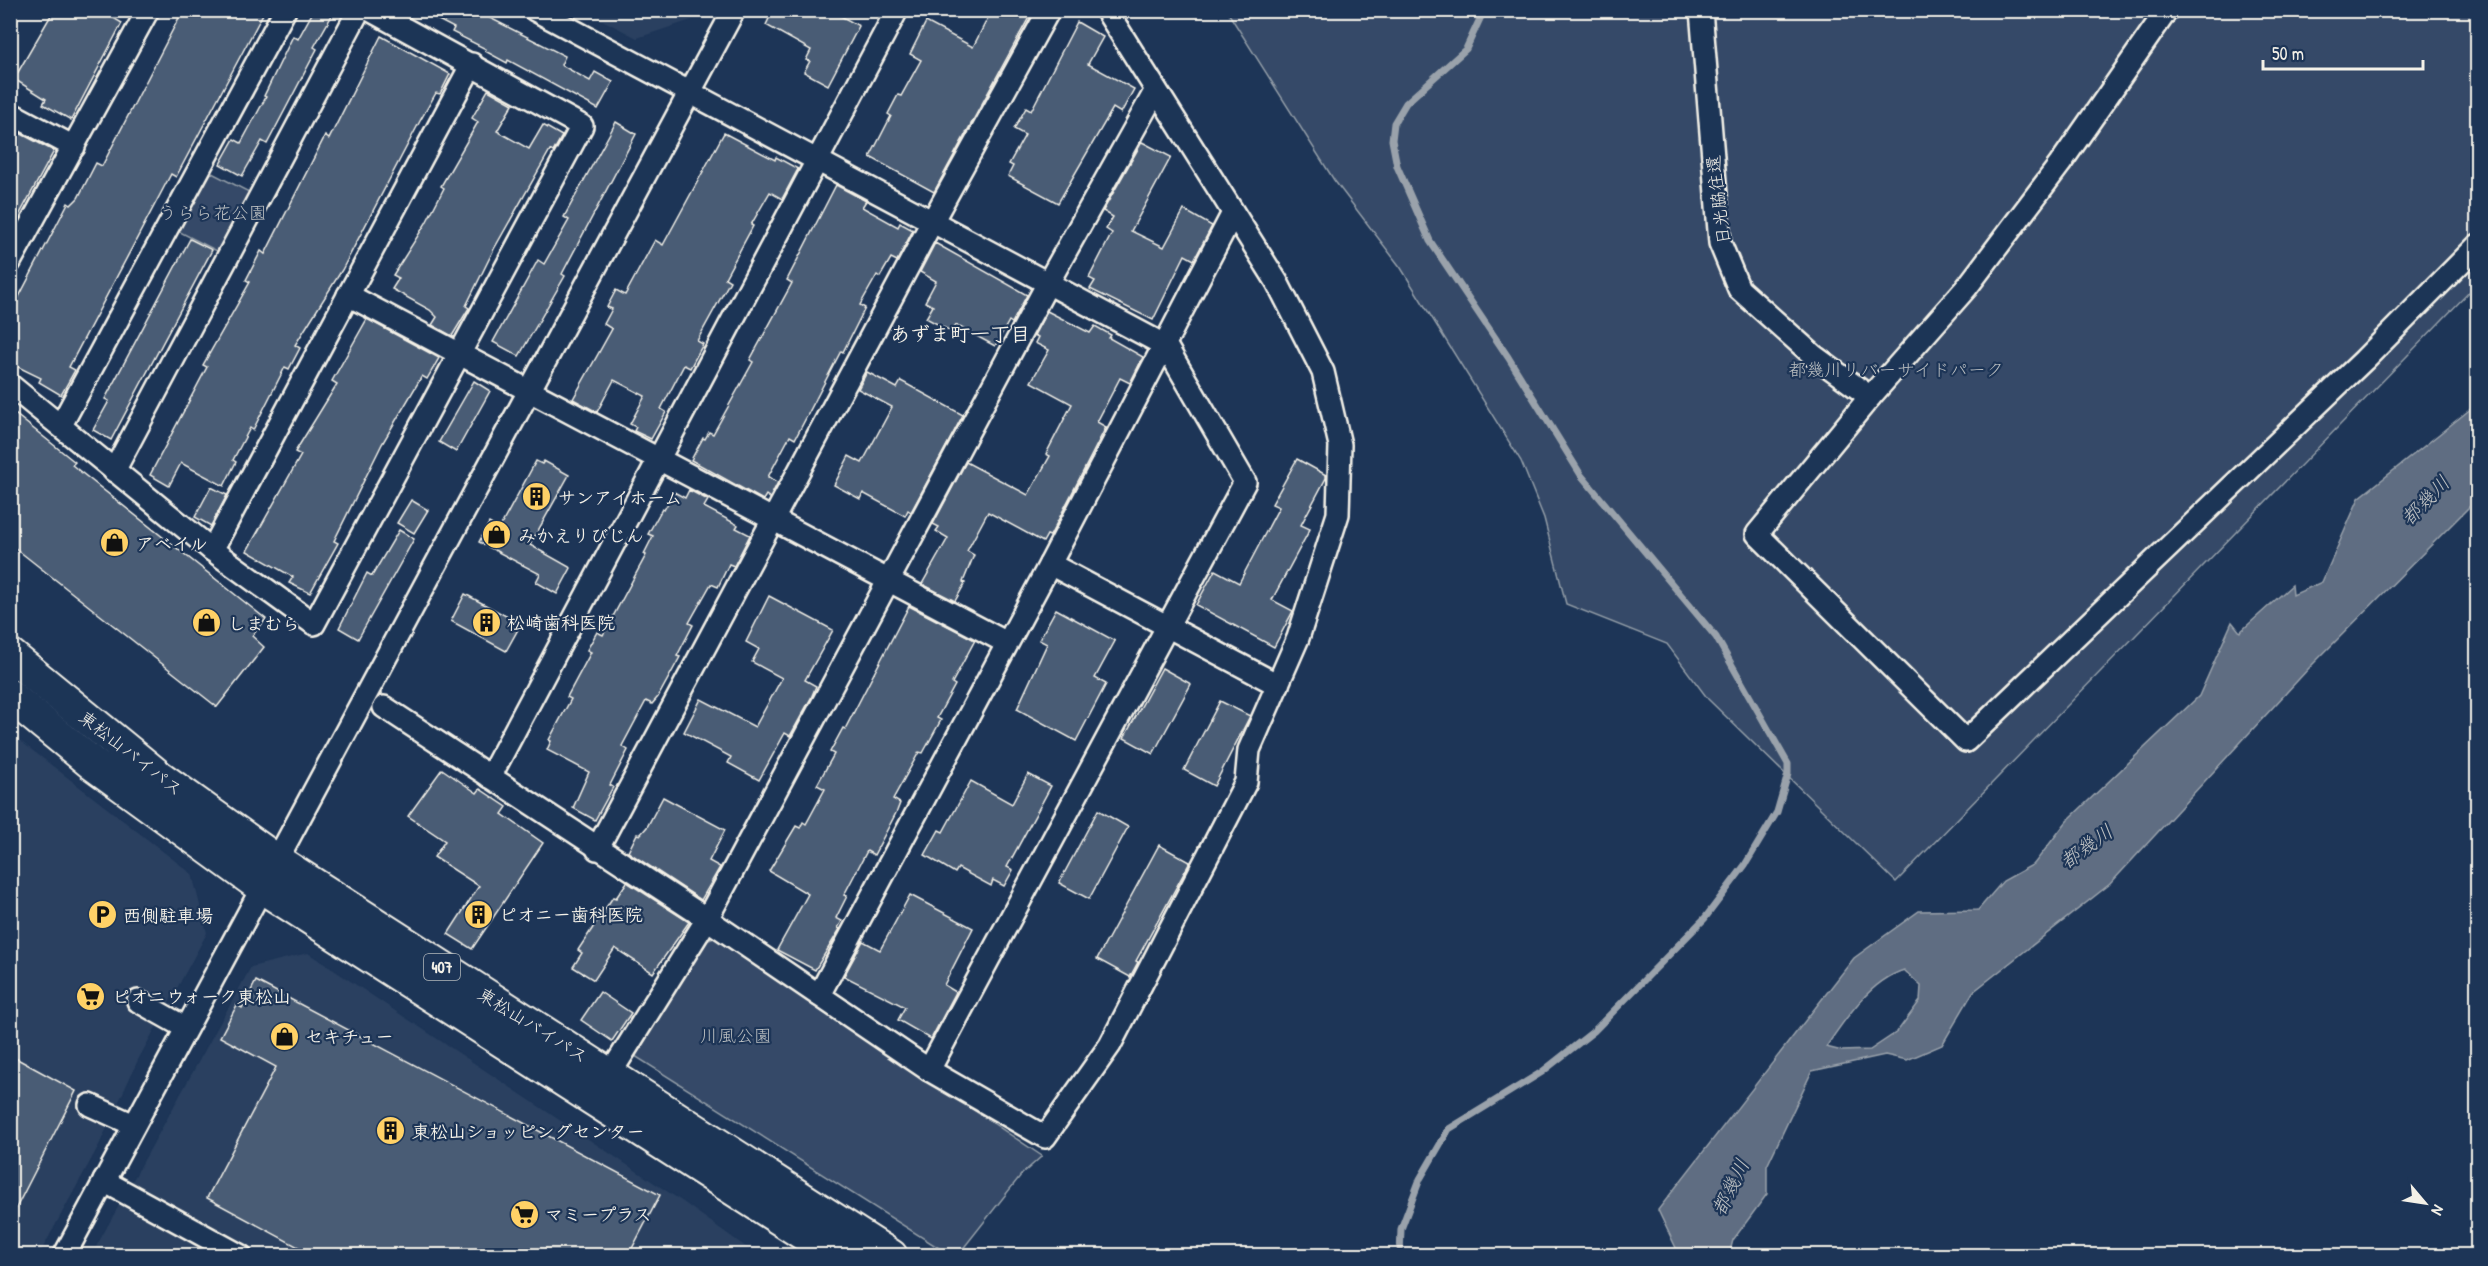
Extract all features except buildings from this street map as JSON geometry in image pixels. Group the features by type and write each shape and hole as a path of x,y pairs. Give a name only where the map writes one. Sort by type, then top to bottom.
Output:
{"highway":[{"name":"東松山バイパス","path":"10,655 270,874 838,1256"},
{"name":"東松山バイパス","path":"10,696 93,764 270,874 610,1074 891,1256"}],"street":[{"path":"10,262 148,10"},
{"path":"61,425 285,10"},
{"path":"114,471 359,10"},
{"path":"10,385 212,550 314,624 582,126 370,10"},
{"path":"535,10 690,94 817,158 1049,281 1166,346 1245,482 929,1070"},
{"path":"64,1256 111,1185 134,1125 734,10"},
{"path":"490,777 897,10"},
{"path":"597,849 933,220 1049,10"},
{"path":"384,707 708,920 929,1070 1045,1137 1110,1045 1245,782 1249,750 1298,638 1338,514 1340,445 1323,372 1277,282 1106,10"},
{"name":"日光脇往還","path":"1701,10 1720,243 1739,289 1814,356 1870,397"},
{"path":"2167,10 2060,164 1967,287 1870,397 1757,534 1966,741 2356,369 2478,245"},
{"path":"212,550 472,64"},
{"path":"610,1074 708,920 887,580 1049,281 1156,90"},
{"path":"10,113 74,147"},
{"path":"819,995 1166,346 1233,213"},
{"path":"348,295 1007,643"},
{"path":"1050,564 1278,685"},
{"path":"138,1001 186,1028"},
{"path":"90,1105 134,1125"},
{"path":"111,1185 241,1256"}],"shaded area":[{"path":"585,11 706,11 703,16 637,38"},
{"name":"ピオニウォーク東松山","path":"10,733 192,874 207,933 138,1060 99,1145 39,1255 11,1255"},
{"name":"東松山ショッピングセンター","path":"308,953 683,1202 757,1255 91,1256 251,967"}],"green space":[{"name":"都幾川リバーサイドパーク","path":"1227,11 2477,11 2477,284 1896,882 1708,699 1667,644 1566,604 1544,518 1521,461 1401,268 1334,180"},
{"name":"うらら花公園","path":"208,171 251,193 219,252 176,230"},
{"name":"川風公園","path":"717,937 1042,1156 1021,1175 958,1255 950,1255 635,1056 706,941"}],"water":[{"name":"都幾川","path":"2477,404 2477,499 2310,667 2110,884 1973,992 1942,1045 1907,1060 1885,1055 1812,1071 1767,1166 1767,1194 1733,1240 1729,1255 1676,1255 1677,1250 1658,1210 1854,958 1919,911 1978,910 2003,881 2034,864 2067,821 2199,696 2232,622 2240,632 2292,585 2293,595 2322,582 2359,498","holes":["1904,970 1921,986 1920,1001 1897,1032 1870,1050 1842,1051 1826,1047 1859,1002 1892,975"]}],"waterway":[{"path":"1400,1256 1401,1229 1420,1179 1449,1129 1542,1072 1594,1031 1705,918 1745,865 1777,812 1788,774 1788,764 1716,637 1581,475 1508,357 1430,241 1397,166 1392,140 1394,123 1406,103 1466,49 1484,10"}],"place":[{"name":"サンアイホーム","path":"537,497"},
{"name":"みかえりびじん","path":"497,535"},
{"name":"アベイル","path":"115,543"},
{"name":"松崎歯科医院","path":"486,622"},
{"name":"しまむら","path":"207,623"},
{"name":"ピオニー歯科医院","path":"478,914"},
{"name":"西側駐車場","path":"102,915"},
{"name":"ピオニウォーク東松山","path":"91,996"},
{"name":"セキチュー","path":"284,1036"},
{"name":"東松山ショッピングセンター","path":"391,1131"},
{"name":"マミープラス","path":"524,1214"}],"district":[{"name":"あずま町一丁目","path":"960,333"}]}
